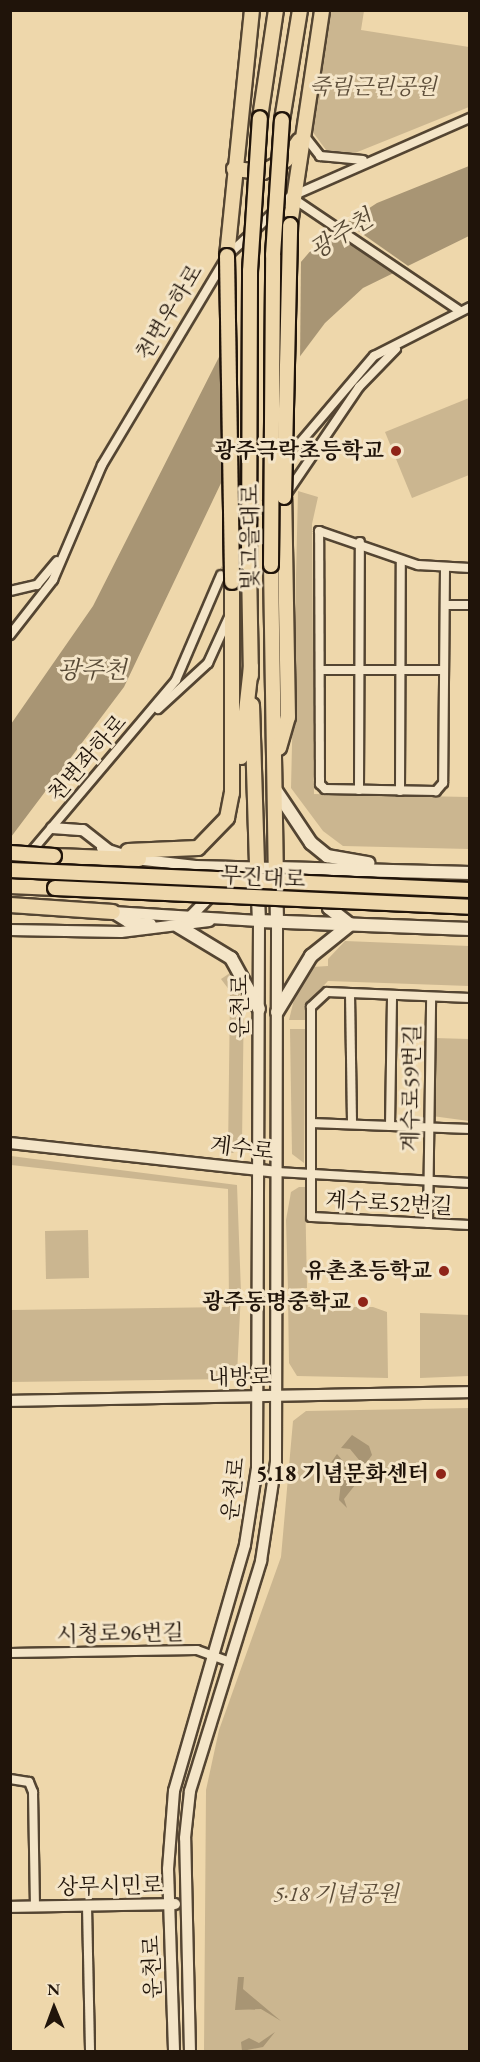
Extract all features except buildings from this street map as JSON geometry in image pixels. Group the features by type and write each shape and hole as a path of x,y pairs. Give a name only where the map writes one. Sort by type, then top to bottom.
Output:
{"highway":[{"path":"132,855 165,853 209,841 230,806 231,611 226,579 227,256 234,169 252,10"},
{"name":"빛고을대로","path":"257,868 249,565 250,271 260,118 276,10"},
{"name":"빛고을대로","path":"276,868 276,758 271,565 273,255 282,120 300,10"},
{"path":"276,758 288,717 284,497 291,197 322,10"},
{"path":"234,169 263,172 286,160 303,134"},
{"path":"10,853 54,856 192,856 212,846 230,826 239,795 251,667"},
{"name":"무진대로","path":"10,870 470,890"},
{"name":"무진대로","path":"10,886 470,907"},
{"path":"10,905 112,912"}],"main road":[{"path":"275,789 311,843 327,856 401,870"},
{"name":"빛고을대로","path":"257,868 259,921"},
{"name":"빛고을대로","path":"276,868 277,922"},
{"name":"무진대로","path":"276,868 470,873"},
{"path":"277,1012 292,980 311,956 351,924 328,908 328,893 332,881 352,869"},
{"name":"무진대로","path":"259,921 470,929"},
{"path":"178,926 231,958 259,1009"}],"street":[{"name":"천변우하로","path":"10,635 53,580 64,551 118,436 227,256 291,197 366,160 470,118"},
{"path":"303,134 320,156 366,160"},
{"path":"291,197 315,210 460,311 470,312"},
{"path":"299,444 374,356 470,307"},
{"path":"284,497 359,387 403,342"},
{"path":"445,568 443,783 436,791 325,789 320,784 319,531 360,542 401,560 445,568 470,568"},
{"path":"359,790 360,542"},
{"path":"10,591 38,585 64,551"},
{"path":"400,791 401,560"},
{"name":"천변좌하로","path":"152,713 190,656 226,579"},
{"path":"445,605 470,605"},
{"name":"천변좌하로","path":"10,876 152,713 208,663 231,611"},
{"path":"320,670 444,670"},
{"name":"천변좌하로","path":"52,828 83,830 102,848 132,855 196,866 276,868"},
{"path":"190,916 212,894 196,866"},
{"path":"112,912 259,921"},
{"path":"112,912 128,922 178,926"},
{"path":"10,930 178,926 224,919"},
{"name":"운천로","path":"174,2052 170,1904 174,1791 245,1545 257,1468 259,921"},
{"name":"운천로","path":"190,2052 186,1904 189,1791 268,1522 278,1396 277,922"},
{"path":"311,1175 311,1006 327,993 470,998"},
{"path":"350,994 351,1124"},
{"path":"390,1126 392,995"},
{"name":"계수로59번길","path":"428,1223 431,997"},
{"path":"311,1123 470,1129"},
{"name":"계수로","path":"10,1143 311,1175 470,1183"},
{"name":"계수로52번길","path":"311,1175 311,1217 470,1225"},
{"name":"내방로","path":"10,1401 470,1392"},
{"name":"시청로96번길","path":"10,1653 197,1650 228,1661"},
{"name":"상무시민로","path":"10,1779 29,1782 35,1907"},
{"name":"상무시민로","path":"10,1907 186,1904"},
{"path":"87,1906 90,2052"}],"green space":[{"name":"죽림근린공원","path":"329,11 364,11 361,30 469,47 469,107 350,155 329,154 312,131"},
{"path":"469,398 469,475 412,498 385,432"},
{"path":"298,491 318,497 312,524 314,794 469,797 469,849 343,846 323,831 291,788"},
{"path":"345,941 469,946 469,986 328,981 309,1001 305,1020 289,1020 299,979 312,967 328,966 328,959"},
{"path":"233,971 244,991 242,1144 233,1153 228,1153 230,991 221,979"},
{"path":"290,1029 305,1029 304,1163 292,1154"},
{"path":"434,1038 469,1039 469,1121 432,1116"},
{"path":"11,1156 237,1185 241,1292 237,1374 232,1379 11,1382 11,1310 229,1307 228,1189 11,1165"},
{"path":"299,1187 305,1187 307,1288 288,1289 286,1220 291,1192"},
{"path":"88,1230 89,1278 46,1279 45,1231"},
{"path":"288,1298 307,1298 308,1307 373,1307 387,1312 388,1378 297,1376 289,1363"},
{"path":"420,1313 469,1315 469,1376 420,1378"},
{"name":"5·18 기념공원","path":"469,1408 469,2051 204,2052 206,1790 219,1730 281,1557 293,1421 306,1411"}],"water":[{"name":"광주천","path":"469,166 469,236 363,288 325,323 286,375 222,481 124,687 11,837 11,724 93,606 219,357 319,241 377,203"},
{"path":"352,1435 369,1446 372,1455 364,1466 350,1449 341,1448"},
{"path":"337,1454 359,1480 344,1499 347,1508 339,1500 341,1482 330,1464"},
{"path":"238,1977 244,1977 243,1989 281,2021 261,2009 235,2010"},
{"path":"275,2032 263,2047 242,2051 241,2042 249,2038 259,2043"}],"pier":[{"path":"344,221 411,268 397,274 332,229"},
{"path":"301,257 300,362 221,490 222,349"}],"tunnel":[{"path":"287,465 299,444"},
{"path":"221,575 270,494"}],"place":[{"name":"광주극락초등학교","path":"396,451"},
{"name":"유촌초등학교","path":"444,1271"},
{"name":"광주동명중학교","path":"363,1302"},
{"name":"5.18 기념문화센터","path":"441,1474"}]}
